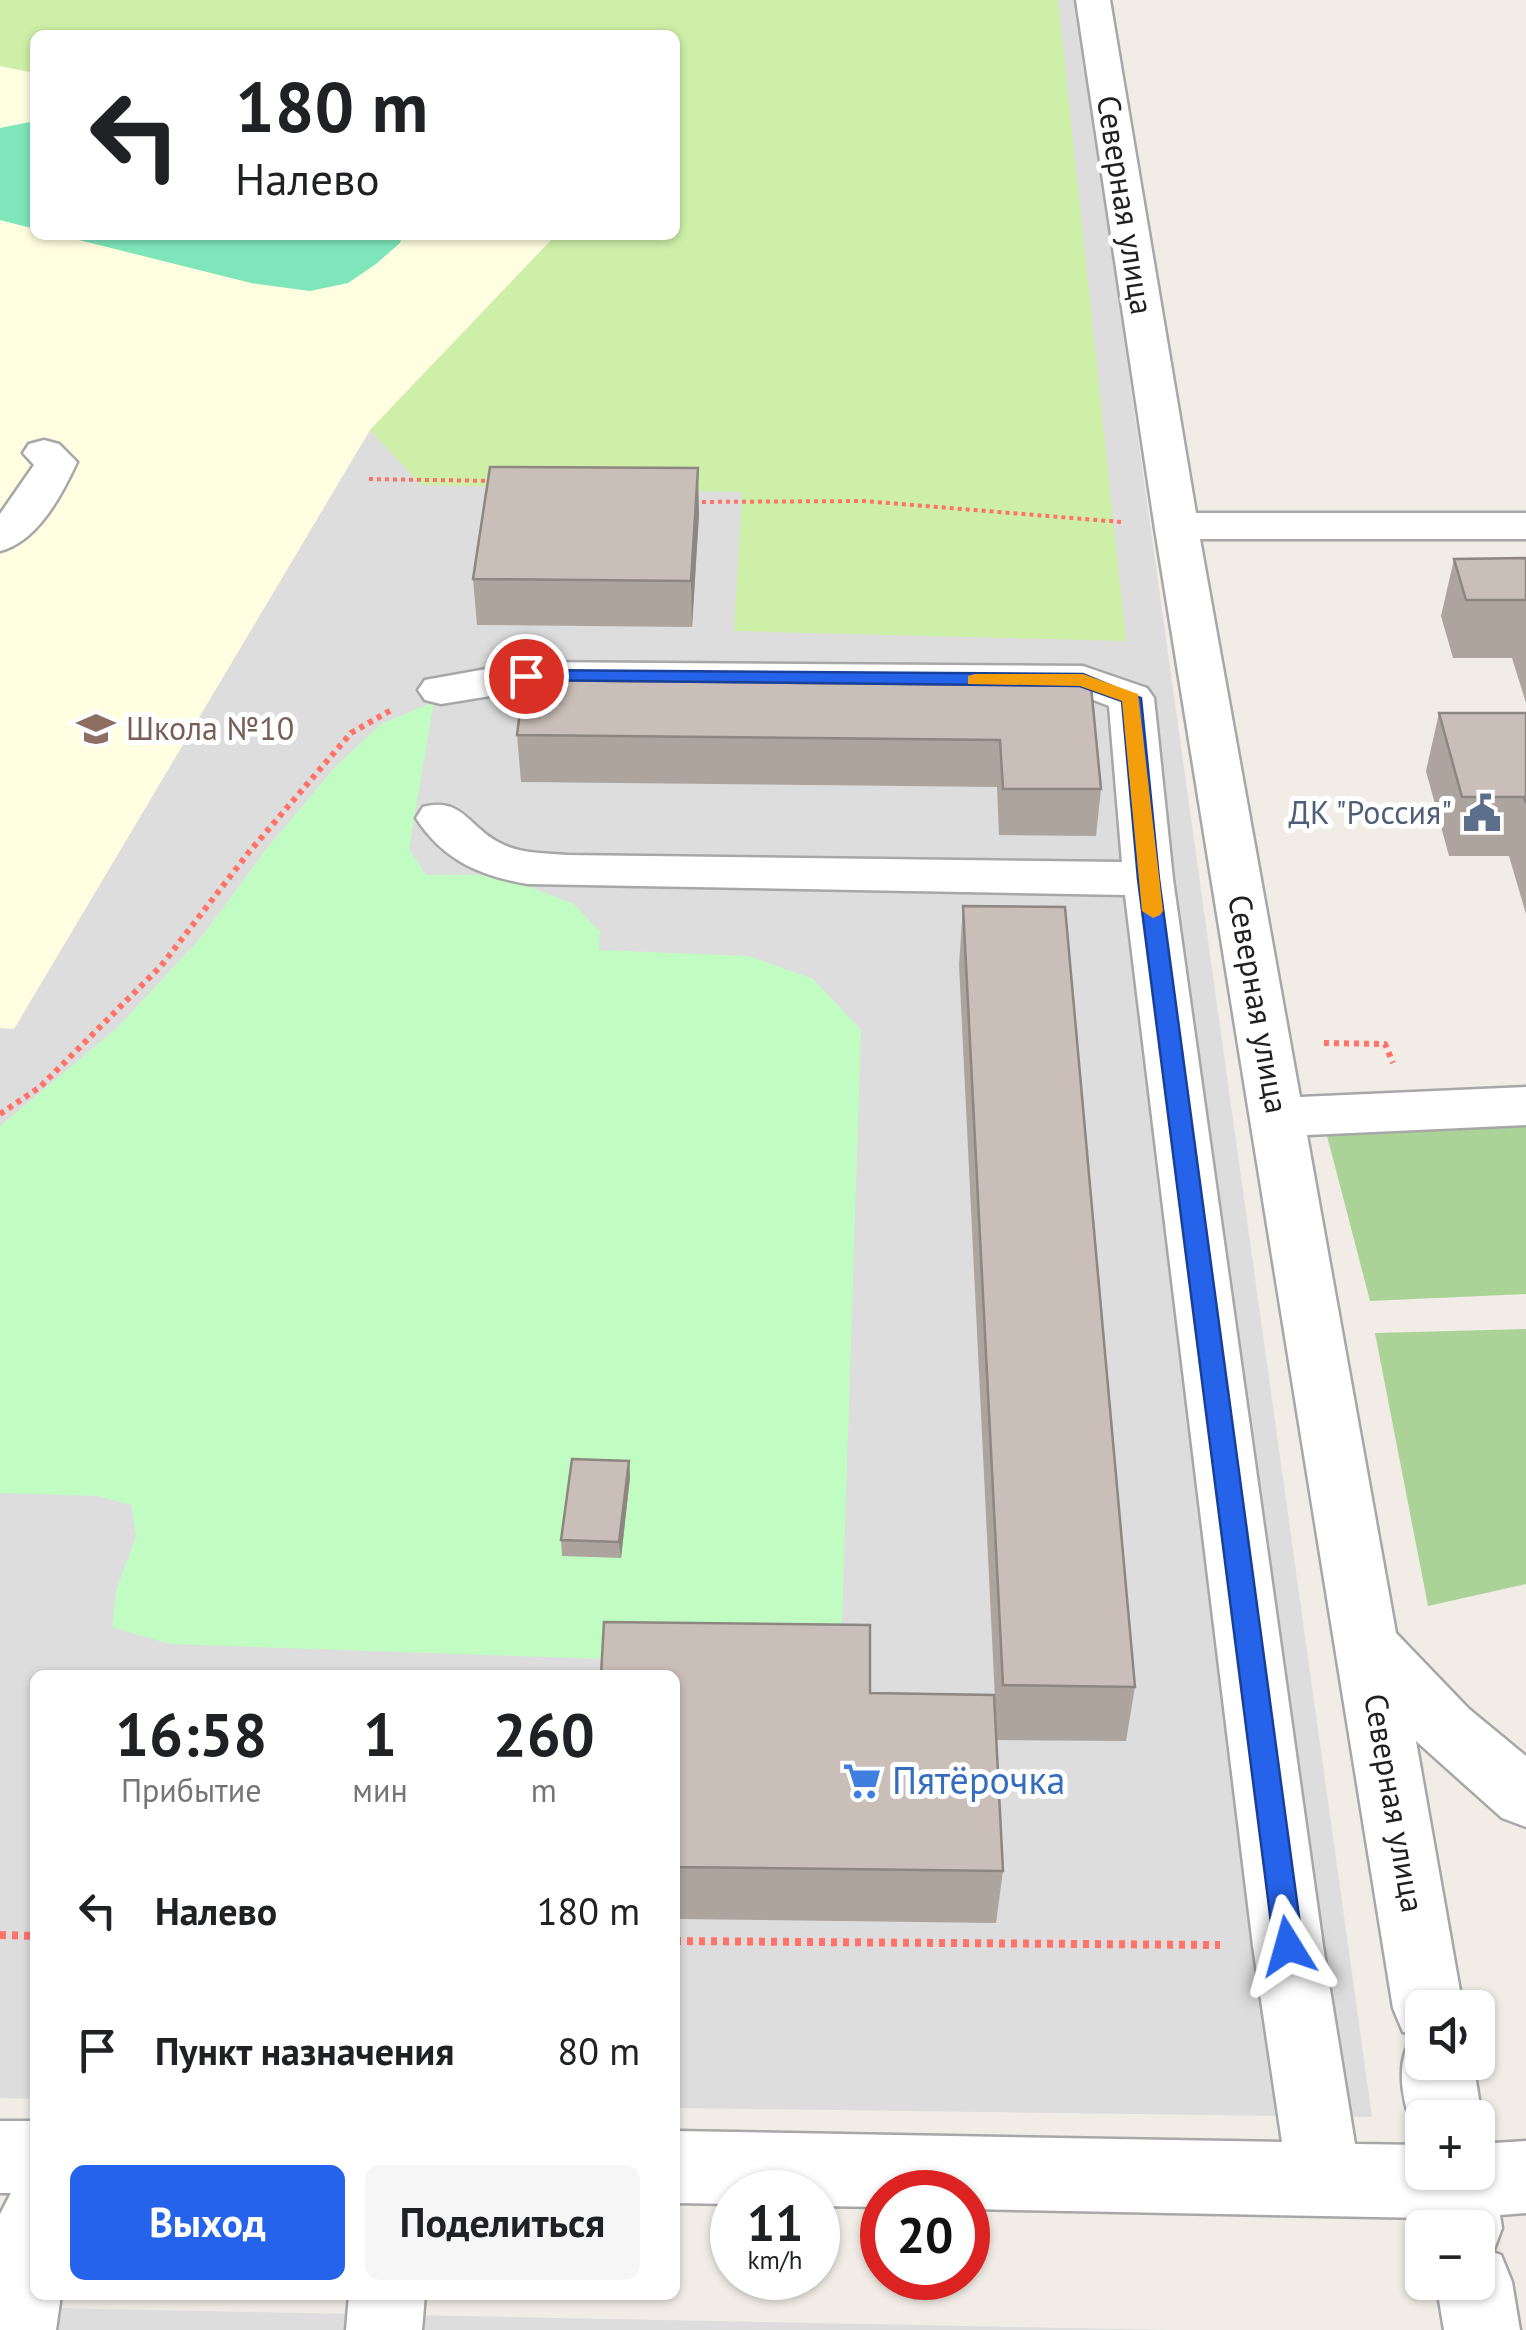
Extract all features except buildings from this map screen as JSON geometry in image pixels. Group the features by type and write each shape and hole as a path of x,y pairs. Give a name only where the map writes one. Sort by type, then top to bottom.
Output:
{"street":[{"name":"Северная улица","path":"1092,0 1425,1990"},
{"path":"0,538 18,523 47,482 56,462 44,453"},
{"path":"1177,526 1526,526"},
{"path":"441,690 526,676 1083,680 1131,698 1148,879 1288,1946 1324,2178"},
{"path":"440,818 460,844 490,860 549,870 1148,879"},
{"path":"1277,1116 1526,1106"},
{"path":"1367,1645 1446,1728 1526,1796"},
{"path":"0,2157 30,2157"},
{"path":"680,2166 1405,2176"},
{"path":"18,2330 30,2252"},
{"path":"384,2330 387,2300"},
{"path":"1477,2300 1482,2330"}],"path":[{"path":"369,479 497,481"},
{"path":"686,502 864,501 1177,526"},
{"path":"0,1114 40,1088 161,966 250,852 351,733 395,707 441,690"},
{"path":"1264,1043 1385,1044 1411,1111"},
{"path":"0,1935 30,1936"},
{"path":"680,1941 1288,1946"}],"shaded area":[{"path":"0,0 1077,0 1372,2117 680,2108 680,1670 30,1670 30,2099 0,2098"},
{"name":"Школа №10","path":"0,66 30,72 30,240 551,240 370,430 14,1029 0,1028"},
{"path":"0,2307 1175,2330 0,2330"}],"green space":[{"path":"0,0 1058,0 1126,641 734,631 742,492 421,485 370,430 551,240 680,240 680,30 30,30 30,72 0,66"},
{"path":"30,122 30,228 0,220 0,128"},
{"path":"79,240 401,240 348,283 310,291 251,283"},
{"path":"434,702 409,849 426,875 498,875 574,904 600,932 599,950 749,956 813,979 861,1030 841,1652 749,1664 170,1644 112,1627 116,1590 136,1536 131,1505 97,1496 0,1493 0,1126 117,1028 203,935 267,848 337,765 381,724"},
{"path":"1526,1121 1526,1294 1370,1301 1325,1128"},
{"path":"1526,1329 1526,1584 1428,1606 1375,1333"}],"slow traffic":[{"path":"975,680 1083,680 1131,698 1153,911"}],"place":[{"name":"Школа №10","path":"96,729"},
{"name":"ДК \"Россия\"","path":"1482,813"},
{"name":"Пятёрочка","path":"862,1781"}],"route":[{"path":"526,676 1083,680 1131,698 1148,879 1288,1946"}]}
